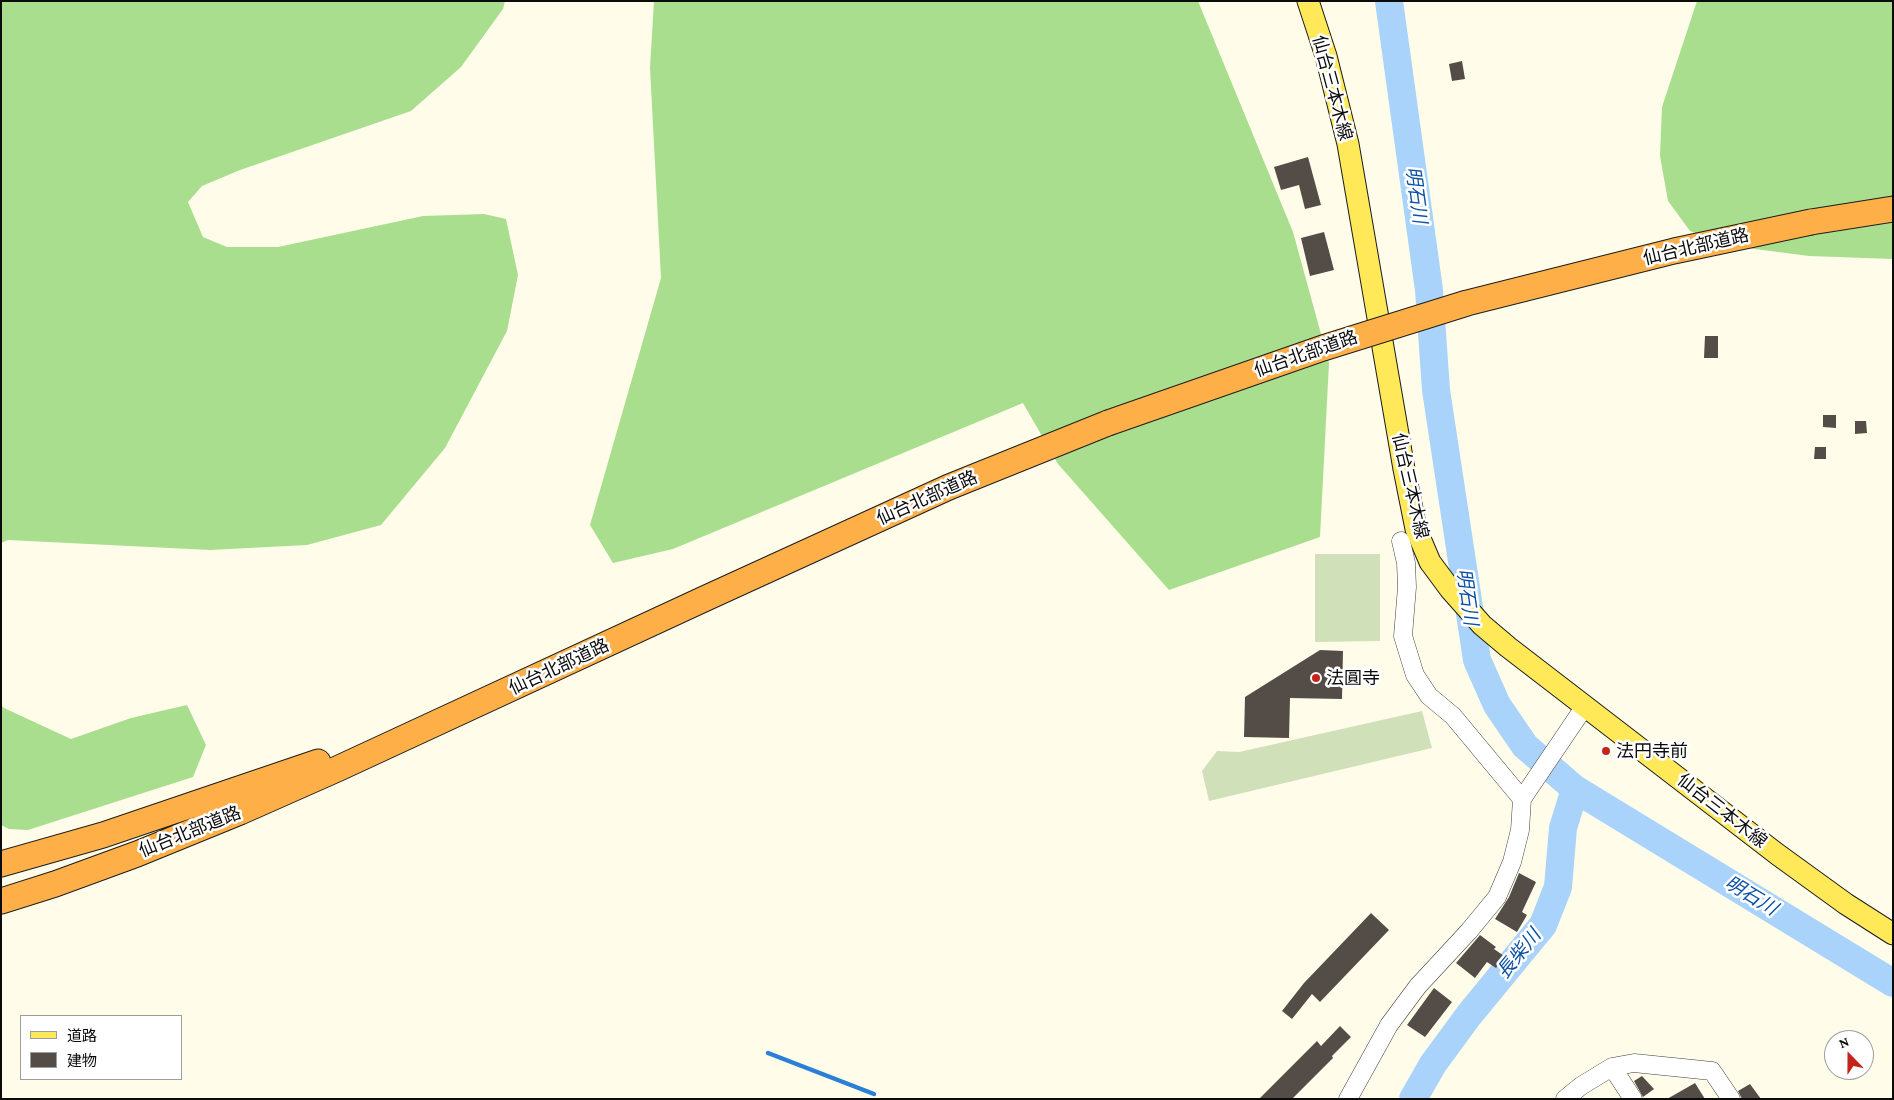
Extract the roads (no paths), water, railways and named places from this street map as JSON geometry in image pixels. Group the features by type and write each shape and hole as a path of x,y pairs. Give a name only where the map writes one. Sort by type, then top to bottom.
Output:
{"highway":[{"name":"仙台北部道路","path":"1,901 136,854 240,812 949,487 1108,423 1323,348 1467,303 1674,251 1811,222 1893,209"},
{"path":"1,864 102,835 224,794 346,752 503,693"}],"main road":[{"name":"仙台三本木線","path":"1308,1 1326,56 1348,144 1416,529 1430,562 1450,590 1482,625 1508,647 1777,854 1846,904 1893,934"}],"street":[{"path":"1401,541 1406,563 1407,588 1403,636 1416,675 1429,696 1453,716 1522,799"},
{"path":"1348,1099 1395,1017 1418,986 1498,897 1512,862 1520,830 1522,799 1585,706"},
{"path":"1565,1099 1581,1086 1612,1067 1634,1063 1712,1071 1731,1099"},
{"path":"1612,1067 1633,1099"}],"waterway":[{"name":"明石川","path":"1389,1 1429,290 1436,390 1477,660 1497,705 1525,746 1575,789 1893,983"},
{"name":"長柴川","path":"1413,1099 1433,1064 1469,1015 1543,925 1558,887 1563,828 1575,789"},
{"path":"768,1053 874,1094"}],"place":[{"name":"法圓寺","path":"1316,678"},
{"name":"法円寺前","path":"1606,751"}]}
